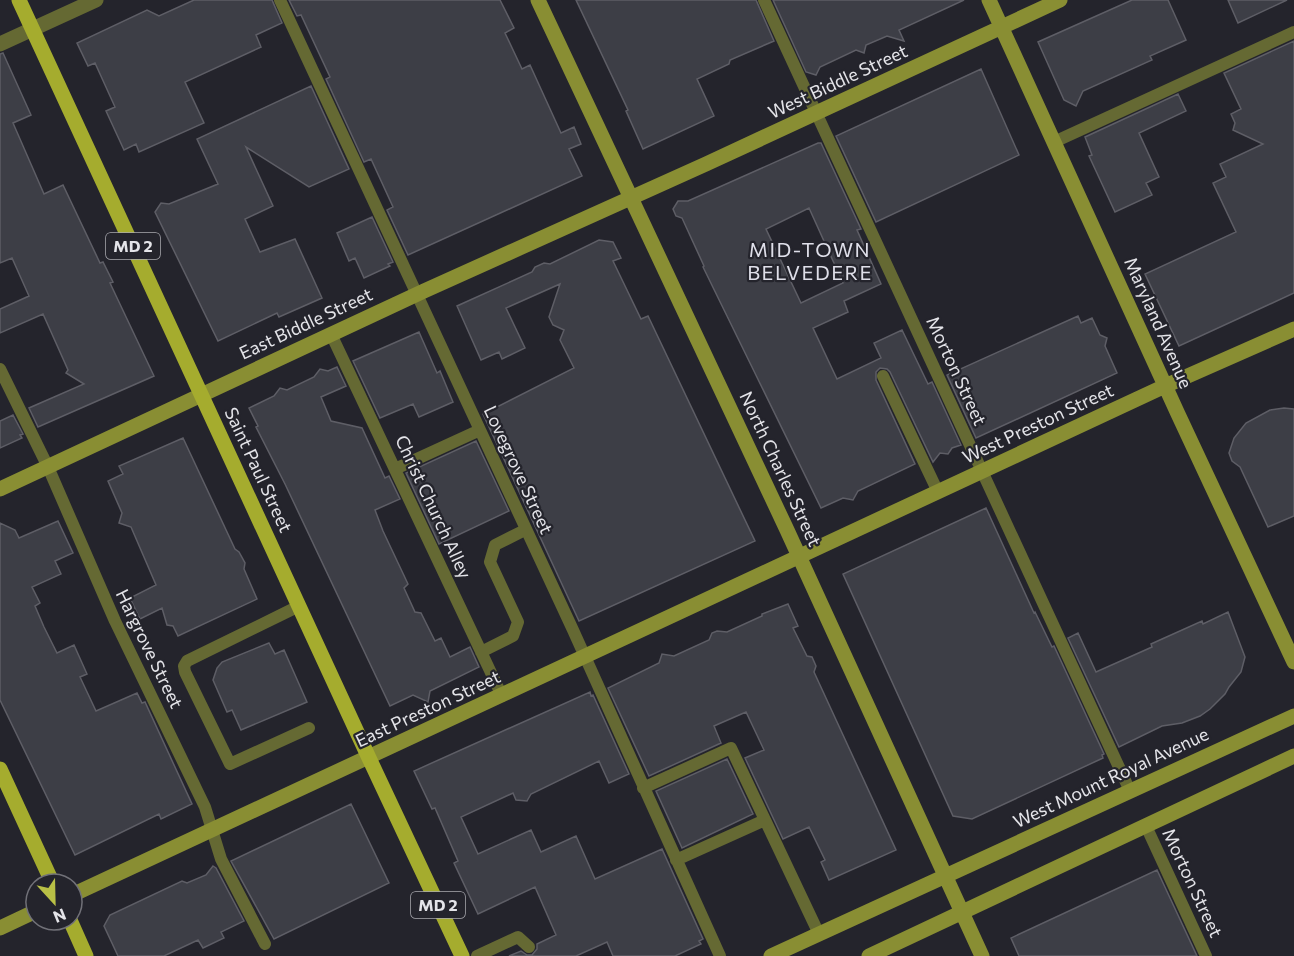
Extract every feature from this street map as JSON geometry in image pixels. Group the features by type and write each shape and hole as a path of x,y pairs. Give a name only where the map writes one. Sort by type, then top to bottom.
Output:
{"main road":[{"name":"Saint Paul Street","path":"19,0 462,956"},
{"name":"North Charles Street","path":"538,0 800,557 982,956"},
{"name":"Maryland Avenue","path":"989,0 1294,662"},
{"name":"West Biddle Street","path":"631,198 1060,0"},
{"name":"East Biddle Street","path":"0,489 331,334 631,198"},
{"name":"West Preston Street","path":"800,557 1165,386 1294,330"},
{"name":"East Preston Street","path":"84,889 800,557"},
{"name":"West Mount Royal Avenue","path":"771,956 1294,716"},
{"path":"869,956 1294,756"},
{"path":"0,769 47,872"},
{"path":"0,928 24,917"},
{"path":"75,932 86,956"}],"street":[{"path":"0,44 96,0"}],"lane":[{"name":"Lovegrove Street","path":"280,0 585,657 720,956"},
{"name":"Morton Street","path":"764,0 1130,791"},
{"path":"1054,142 1294,32"},
{"name":"Christ Church Alley","path":"331,334 502,696"},
{"name":"Hargrove Street","path":"0,369 48,467 114,621 205,807 221,859 265,944"},
{"path":"883,376 938,492"},
{"path":"395,469 480,430"},
{"path":"481,652 513,636 518,622 490,562 495,545 525,530"},
{"path":"299,606 187,661 184,666 230,764 309,728"},
{"path":"643,788 731,748 819,934"},
{"path":"676,860 765,820"},
{"name":"Morton Street","path":"1146,826 1206,956"},
{"path":"477,956 518,937 529,947"}],"building":[{"path":"194,0 272,0 282,23 256,35 261,47 185,82 204,123 139,152 136,144 124,150 106,111 115,107 95,63 88,66 77,43 147,10 159,16"},
{"path":"289,0 500,0 514,28 505,33 522,69 530,65 561,133 574,127 581,144 569,149 582,176 408,255 387,210 393,207 371,159 364,162 326,79 330,77 301,15 297,16"},
{"path":"576,0 756,0 774,41 730,60 729,64 697,79 714,116 643,149 626,111 628,110"},
{"path":"773,0 964,0 899,30 904,41 887,36 866,45 864,53 856,50 820,67 816,75 806,72"},
{"path":"1132,0 1168,0 1186,40 1150,56 1152,60 1083,91 1076,106 1064,100 1038,42"},
{"path":"1228,0 1287,0 1238,23"},
{"path":"1294,41 1294,293 1179,346 1145,274 1236,232 1213,183 1226,177 1220,164 1263,144 1233,130 1235,123 1231,114 1241,109 1224,73"},
{"path":"3,53 31,115 13,123 44,194 63,185 100,263 103,262 113,282 110,283 154,376 38,427 29,408 84,384 66,373 68,370 43,314 0,333 0,309 29,296 12,258 0,263 0,54"},
{"path":"981,69 1019,155 876,222 836,136"},
{"path":"311,86 349,169 309,187 246,147 273,206 245,219 260,252 295,239 322,298 279,317 277,313 218,341 155,212 161,203 169,204 218,184 197,139"},
{"path":"1178,94 1186,111 1139,133 1159,177 1146,183 1152,195 1115,212 1089,156 1092,155 1085,137"},
{"path":"821,143 861,229 857,230 881,284 844,301 848,312 813,328 837,379 881,358 874,343 902,330 928,384 932,382 961,445 952,448 948,454 940,453 933,462 890,372 880,368 876,372 876,380 915,464 858,491 853,500 843,498 821,508 703,267 682,218 676,216 673,209 678,201 688,201","holes":["809,208 843,283 801,303 766,229"]},
{"path":"372,217 393,262 388,264 390,266 364,278 355,258 349,261 337,233"},
{"path":"599,240 613,242 621,258 613,261 641,319 648,316 755,541 579,621 483,414 574,368 560,340 564,330 553,325 549,317 560,284 506,308 525,348 502,359 499,352 481,360 457,306 532,272 535,267 544,263 550,264"},
{"path":"1078,316 1081,323 1092,318 1100,335 1107,338 1105,346 1117,373 976,438 947,375"},
{"path":"419,332 437,373 440,371 453,402 419,417 413,404 380,418 353,361"},
{"path":"337,367 346,386 321,397 331,421 362,428 385,478 389,476 400,499 375,510 408,584 404,588 415,612 421,613 435,641 441,638 450,657 470,647 479,667 430,691 428,702 413,695 390,706 249,408 274,396 280,388 287,390 314,377 320,369 328,371"},
{"path":"1294,409 1294,516 1268,527 1240,467 1232,461 1229,453 1234,438 1246,423 1270,410"},
{"path":"13,415 23,434 20,435 22,438 0,448 0,421"},
{"path":"183,438 235,549 245,563 244,569 257,599 178,636 173,626 167,625 162,608 140,619 130,598 156,585 131,527 119,523 122,513 108,481 123,474 119,466"},
{"path":"476,441 509,511 439,544 406,473"},
{"path":"986,508 1034,613 1052,647 1054,646 1104,754 1103,758 972,819 953,816 843,574"},
{"path":"58,521 73,553 55,561 61,574 32,587 40,603 35,606 44,627 57,653 74,645 87,674 80,677 96,711 137,693 142,703 145,702 192,804 161,819 159,814 75,855 0,700 0,523 15,530 19,538"},
{"path":"788,604 798,626 793,628 807,656 812,657 816,666 814,672 896,850 829,880 821,862 825,860 809,827 783,839 745,758 764,750 746,712 714,726 721,743 649,776 608,688 659,663 662,654 674,656 709,640 712,633 727,632"},
{"path":"1228,612 1245,657 1241,672 1225,694 1200,716 1182,723 1162,726 1119,747 1068,638 1078,633 1096,672 1152,647 1151,644"},
{"path":"269,643 275,654 284,650 307,702 241,730 232,710 227,712 213,680 222,662"},
{"path":"590,692 629,774 609,783 599,761 531,794 527,801 516,800 513,793 461,817 478,854 531,830 541,852 576,836 595,879 662,849 703,939 699,941 701,944 675,956 613,956 607,942 576,956 509,956 521,951 532,955 537,949 537,944 556,935 535,887 478,914 454,863 458,861 435,808 432,809 414,771"},
{"path":"727,759 753,814 682,848 656,791"},
{"path":"351,804 389,883 274,939 231,861"},
{"path":"213,866 244,921 221,932 224,938 203,948 198,940 164,956 118,956 104,926 110,915 182,881 187,883 206,875"},
{"path":"1157,870 1197,956 1019,956 1011,938"}],"district":[{"name":"MID-TOWN BELVEDERE","path":"810,262"}]}
